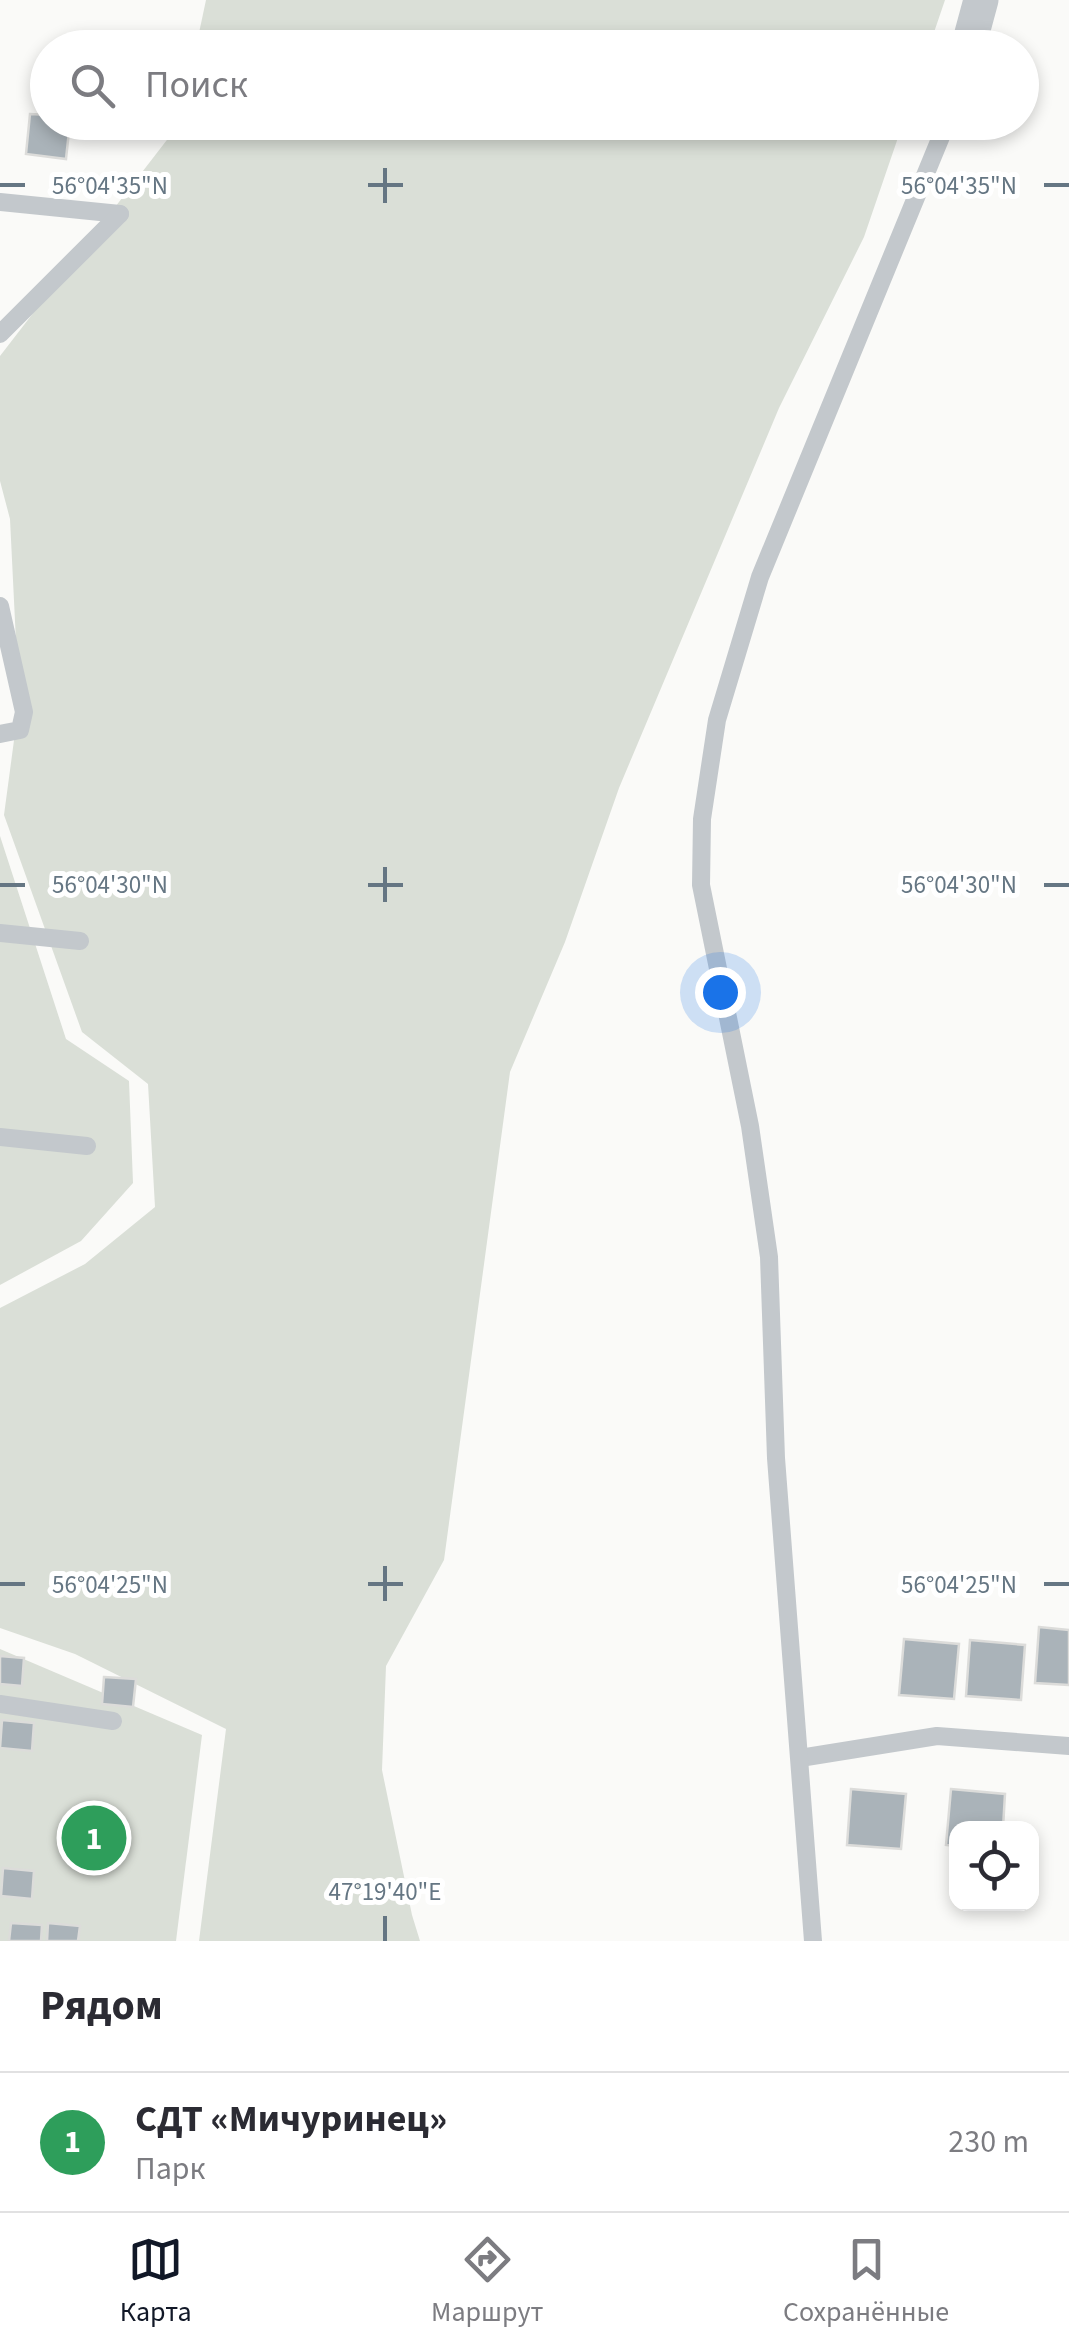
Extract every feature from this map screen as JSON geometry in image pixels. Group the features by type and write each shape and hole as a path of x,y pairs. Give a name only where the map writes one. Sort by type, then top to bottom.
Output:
{"street":[{"path":"972,30 980,0"}],"lane":[{"path":"813,1941 776,1458 768,1257 750,1126 701,884 702,818 717,720 760,578 939,140"},
{"path":"0,202 120,214 0,334"},
{"path":"0,606 24,712 20,730 0,734"},
{"path":"0,933 80,942"},
{"path":"0,1137 87,1146"},
{"path":"0,1704 113,1722"},
{"path":"800,1758 937,1736 1069,1746"}],"shaded area":[{"path":"206,0 945,0 935,30 200,30"},
{"path":"167,140 897,140 864,237 779,408 619,788 565,942 510,1072 444,1560 386,1666 382,1770 420,1941 199,1941 226,1729 75,1654 0,1628 0,1308 85,1264 155,1207 148,1084 82,1032 4,815 19,703 10,519 0,481 0,356"},
{"path":"0,836 66,1039 129,1081 133,1183 81,1241 0,1285"},
{"path":"0,1649 202,1735 176,1941 0,1941"}],"building":[{"path":"30,114 30,140 68,140 66,159 26,154"},
{"path":"1039,1627 1069,1630 1069,1685 1035,1683"},
{"path":"904,1639 959,1644 954,1699 899,1695"},
{"path":"970,1640 1025,1645 1021,1700 966,1696"},
{"path":"0,1656 24,1658 22,1686 0,1684"},
{"path":"104,1677 136,1679 133,1707 102,1704"},
{"path":"2,1720 34,1723 32,1751 0,1748"},
{"path":"851,1789 906,1794 901,1849 847,1845"},
{"path":"951,1789 1005,1794 1003,1821 949,1821 949,1845 946,1845"},
{"path":"3,1868 34,1871 32,1899 1,1896"},
{"path":"11,1923 42,1925 41,1941 9,1941"},
{"path":"48,1923 80,1926 78,1941 47,1941"}],"place":[{"name":"СДТ «Мичуринец»","path":"94,1838"}]}
